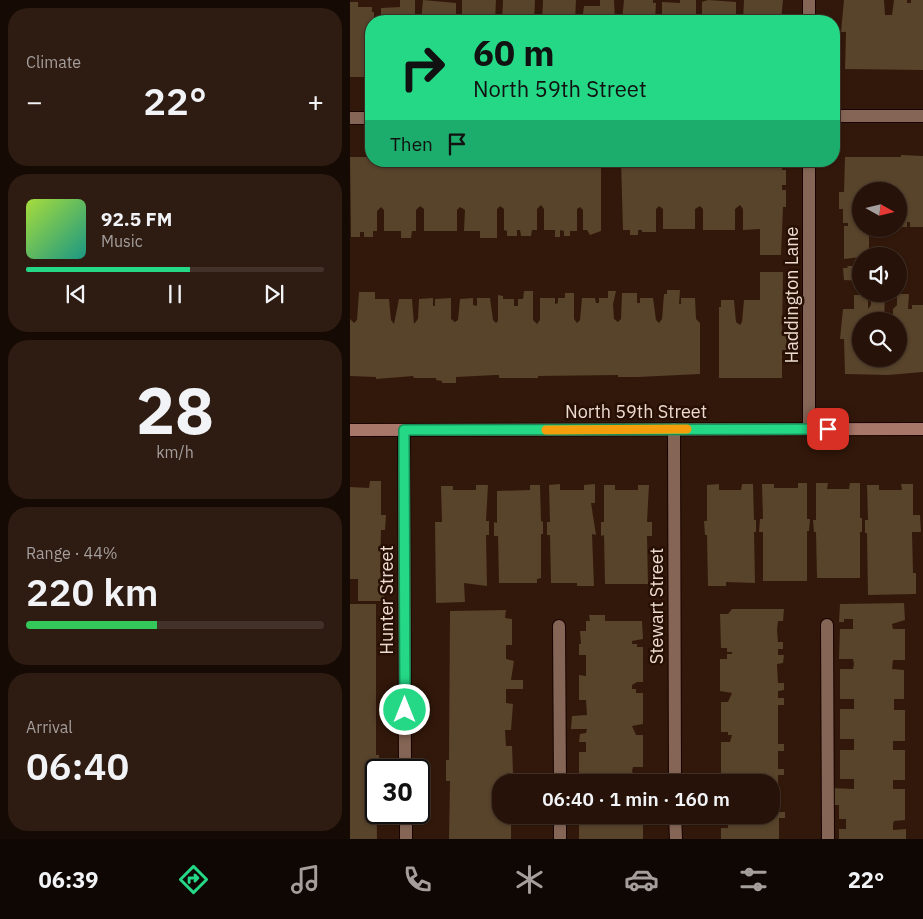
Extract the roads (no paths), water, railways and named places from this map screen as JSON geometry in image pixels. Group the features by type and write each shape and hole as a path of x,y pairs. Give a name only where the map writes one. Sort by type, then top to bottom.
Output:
{"street":[{"path":"809,0 809,15"},
{"path":"840,116 923,116"},
{"path":"350,118 365,118"},
{"name":"Haddington Lane","path":"809,167 810,429"},
{"name":"Stewart Street","path":"674,429 675,774"},
{"name":"North 59th Street","path":"350,430 923,429"},
{"name":"Hunter Street","path":"404,430 405,759"},
{"path":"827,625 828,839"},
{"path":"559,626 560,774"},
{"path":"406,824 406,839"},
{"path":"560,824 560,839"},
{"path":"676,824 676,839"}]}
